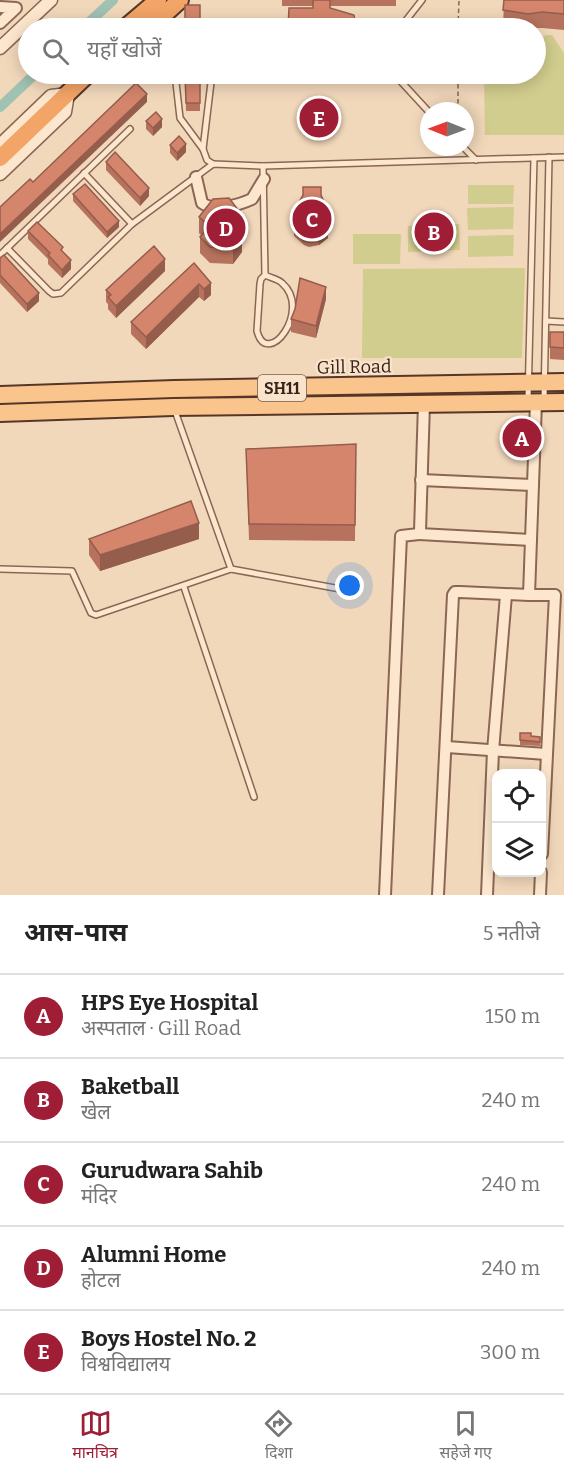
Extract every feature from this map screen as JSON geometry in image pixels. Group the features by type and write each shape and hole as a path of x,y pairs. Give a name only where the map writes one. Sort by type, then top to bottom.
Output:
{"highway":[{"path":"137,18 158,0"},
{"path":"160,18 180,0"},
{"path":"0,158 78,84"}],"main road":[{"name":"Gill Road","path":"0,395 174,389 564,382"},
{"name":"Gill Road","path":"0,413 173,407 564,402"}],"street":[{"path":"32,18 51,0"},
{"path":"0,7 20,4"},
{"path":"0,23 20,4"},
{"path":"0,48 18,31"},
{"path":"0,145 51,96 68,94 66,112 0,174"},
{"path":"196,177 202,203 212,207 237,205 252,199 264,179"},
{"path":"530,595 536,402"},
{"path":"419,534 424,404"},
{"path":"422,480 533,485"},
{"path":"385,895 401,536 419,534 531,540"},
{"path":"438,895 453,595 455,592 560,595 546,754 543,823"},
{"path":"487,895 493,751 506,595"},
{"path":"447,747 546,754"},
{"path":"540,895 541,877"}],"lane":[{"path":"408,18 422,0"},
{"path":"176,84 180,118 203,149 207,160 213,164 263,166 564,157"},
{"path":"203,149 211,84"},
{"path":"402,84 420,103"},
{"path":"0,255 130,129"},
{"path":"472,156 476,160"},
{"path":"536,402 536,382 545,339 546,321 549,157"},
{"path":"534,158 536,402"},
{"path":"8,248 49,291 57,294 132,224 213,164"},
{"path":"263,166 265,275 260,284 257,331 259,338 268,344 274,344 280,340 290,324 292,299 282,283 265,275"},
{"path":"84,173 132,224"},
{"path":"546,321 564,322"},
{"path":"545,339 555,339"},
{"path":"173,407 231,569"},
{"path":"0,569 72,571 93,615 231,569 346,590"},
{"path":"184,586 254,797"}],"path":[{"path":"458,18 459,0"},
{"path":"458,84 458,102"}],"shaded area":[{"path":"546,35 552,35 564,53 564,135 485,135 484,84 546,84"},
{"path":"468,185 514,185 513,204 468,204"},
{"path":"514,207 513,229 468,230 467,208"},
{"path":"459,224 460,250 408,252 408,226"},
{"path":"353,234 401,234 400,264 353,264"},
{"path":"514,235 513,256 468,257 468,236"},
{"path":"525,268 522,358 362,358 363,269"}],"building":[{"path":"313,0 330,0 330,8 354,15 354,18 288,18 289,8 313,8"},
{"path":"504,0 564,0 564,14 542,12 528,14 503,10"},
{"path":"185,5 200,5 200,18 185,18"},
{"path":"135,84 147,94 0,234 0,207 30,179 33,182"},
{"path":"185,84 200,84 200,103 186,103"},
{"path":"156,112 162,119 153,128 146,121"},
{"path":"179,136 186,144 177,153 170,145"},
{"path":"115,152 149,188 140,198 106,162"},
{"path":"85,184 119,221 107,232 73,194"},
{"path":"303,187 321,187 321,195 329,213 323,231 328,234 319,241 304,241 294,231 298,228 294,211 303,195"},
{"path":"229,198 239,211 237,228 242,236 233,248 210,247 200,237 210,226 199,217 213,199"},
{"path":"37,222 63,247 61,250 71,260 62,270 48,255 50,253 28,231"},
{"path":"154,246 165,259 116,306 108,297 111,295 106,290"},
{"path":"4,255 39,293 27,304 0,275 0,258"},
{"path":"194,263 211,283 204,289 199,284 146,337 131,322"},
{"path":"300,278 326,287 316,326 291,319"},
{"path":"550,332 564,332 564,348 550,347"},
{"path":"518,421 528,421 526,450 516,449"},
{"path":"356,444 355,525 249,524 246,449"},
{"path":"191,501 199,523 100,555 89,539"},
{"path":"520,733 531,733 531,736 540,737 540,742 520,740"}],"waterway":[{"path":"94,18 113,0"},
{"path":"0,107 24,84"}],"place":[{"name":"Boys Hostel No. 2","path":"319,118"},
{"name":"Gurudwara Sahib","path":"312,219"},
{"name":"Alumni Home","path":"226,228"},
{"name":"Baketball","path":"434,232"},
{"name":"HPS Eye Hospital","path":"522,438"}]}
